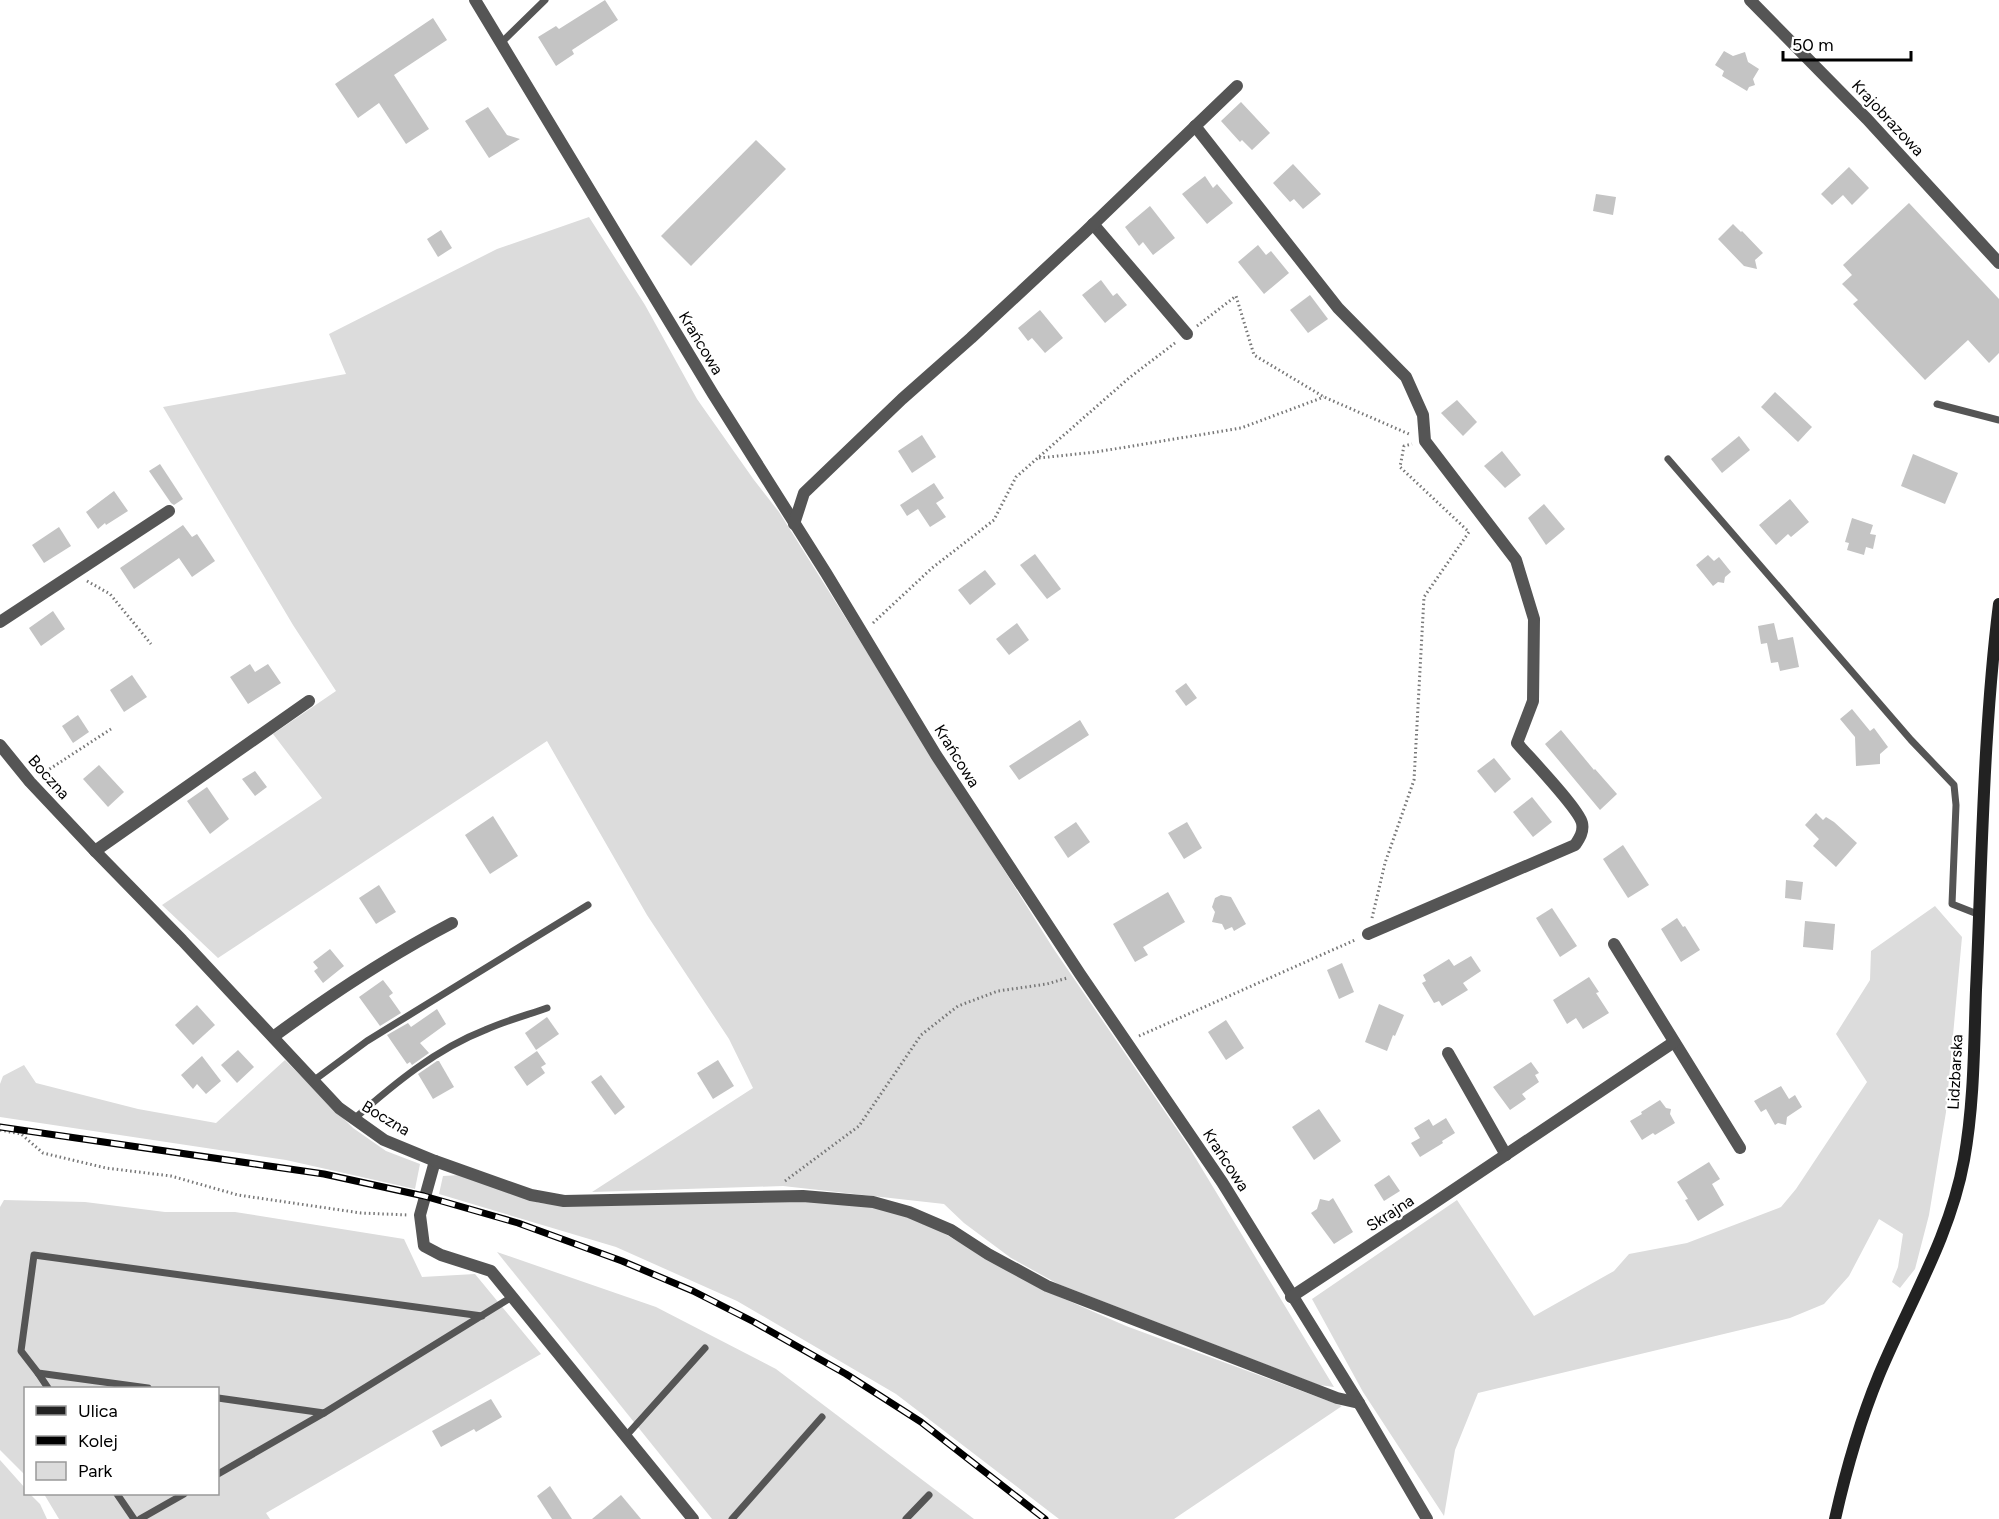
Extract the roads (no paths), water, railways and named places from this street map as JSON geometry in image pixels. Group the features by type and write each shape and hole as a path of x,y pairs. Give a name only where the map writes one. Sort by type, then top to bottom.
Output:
{"main road":[{"name":"Lidzbarska","path":"1835,1519 1862,1423 1879,1375 1944,1235 1964,1161 1973,1059 1988,704 1999,604"}],"street":[{"name":"Krańcowa","path":"475,0 712,394 862,632 936,755 1080,974 1222,1182 1359,1403 1427,1519"},
{"name":"Krajobrazowa","path":"1750,0 1867,119 1999,263"},
{"path":"794,524 804,493 902,399 1093,224 1237,86"},
{"path":"1195,126 1338,308 1406,377 1423,415 1425,441 1516,560 1534,619 1533,701 1517,743 1575,810 1582,823 1582,833 1575,845 1368,934"},
{"path":"1093,224 1187,334"},
{"path":"0,622 169,512"},
{"path":"95,851 309,701"},
{"name":"Boczna","path":"0,745 30,782 339,1108 384,1140 531,1195 564,1201 803,1196 873,1202 909,1212 951,1230 988,1254 1047,1286 1337,1398 1359,1403"},
{"path":"273,1037 332,994 452,922"},
{"path":"1614,944 1740,1148"},
{"name":"Skrajna","path":"1291,1296 1674,1042"},
{"path":"1448,1053 1506,1155"},
{"path":"435,1161 420,1215 424,1246 491,1271 693,1519"}],"lane":[{"path":"501,43 545,0"},
{"path":"1936,404 1999,420"},
{"path":"1668,459 1911,740 1954,785 1956,805 1952,904 1980,915"},
{"path":"314,1081 367,1041 588,905"},
{"path":"354,1119 395,1083 443,1050 484,1030 547,1008"},
{"path":"47,1387 21,1351 34,1255 482,1316"},
{"path":"219,1473 324,1413 512,1297"},
{"path":"626,1436 705,1348"},
{"path":"38,1373 134,1387"},
{"path":"219,1398 324,1413"},
{"path":"732,1519 822,1417"},
{"path":"118,1495 134,1519"},
{"path":"140,1519 182,1495"},
{"path":"906,1519 929,1495"}],"railway":[{"path":"0,1127 324,1174 424,1196 518,1223 622,1261 693,1291 754,1322 846,1374 921,1422 1045,1519"}]}
